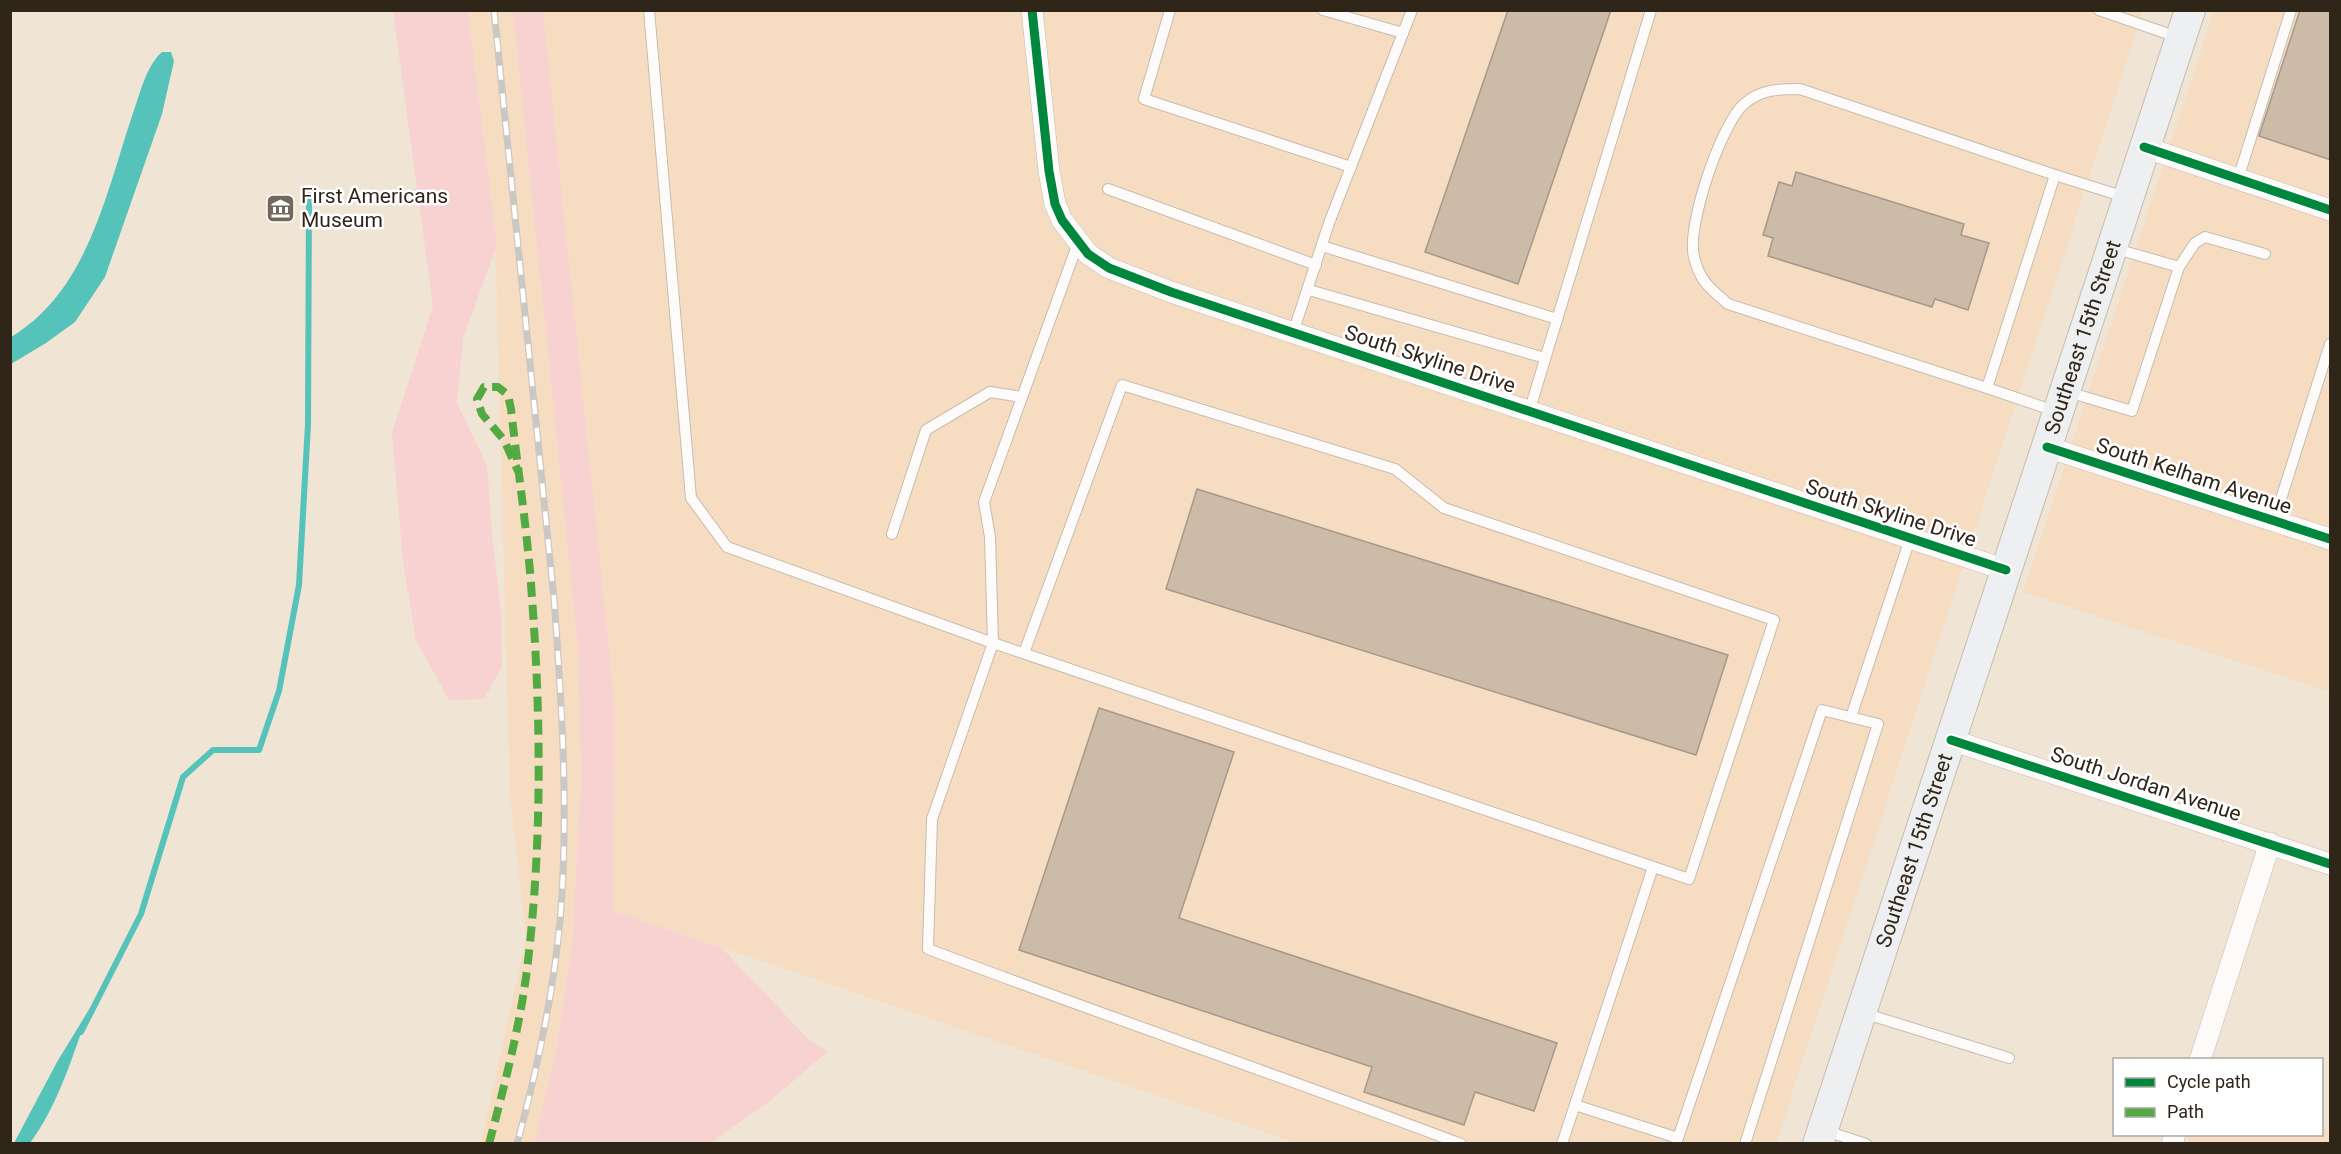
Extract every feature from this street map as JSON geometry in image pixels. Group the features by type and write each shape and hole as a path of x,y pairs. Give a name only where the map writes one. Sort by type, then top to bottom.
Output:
{"main road":[{"name":"Southeast 15th Street","path":"1820,1137 2185,24"}],"street":[{"name":"South Skyline Drive","path":"1032,10 1049,171 1056,204 1062,220 1078,243 1098,261 1129,277 1293,333 2006,570"},
{"path":"2144,147 2331,210"},
{"name":"South Kelham Avenue","path":"2047,447 2331,539"},
{"name":"South Jordan Avenue","path":"1951,740 2331,864"},
{"path":"2200,1058 2270,843"}],"lane":[{"path":"649,10 691,498 727,547 993,643 1689,879 1774,620 1444,508 1395,469 1122,385 1024,653"},
{"path":"1170,10 1144,99 1351,167"},
{"path":"1323,10 1403,33"},
{"path":"1293,333 1351,167 1412,10"},
{"path":"1529,412 1651,10"},
{"path":"2238,179 2291,10"},
{"path":"2105,12 2185,24"},
{"path":"2128,198 2055,176 1800,89 1770,89 1744,104 1727,129 1706,178 1695,223 1693,255 1704,283 1728,304 1987,388 2061,402 2132,411 2179,267 2195,243 2205,237 2265,255"},
{"path":"1987,388 2055,176"},
{"path":"1108,189 1316,265"},
{"path":"1078,243 984,502 990,537 993,643 932,819 928,949 1104,1016 1313,1088 1461,1143"},
{"path":"1322,246 1557,318"},
{"path":"2113,248 2179,267"},
{"path":"1308,290 1545,358"},
{"path":"2274,521 2331,344"},
{"path":"892,534 926,430 990,392 1022,397"},
{"path":"1851,717 1910,539"},
{"path":"1575,1105 1677,1141 1822,710 1878,724 1746,1143"},
{"path":"1562,1143 1653,867"},
{"path":"1862,1012 2009,1058"},
{"path":"1820,1137 1866,1143"}],"shaded area":[{"path":"393,11 468,11 497,244 463,339 457,403 487,466 501,610 502,666 484,699 449,700 416,640 403,562 392,433 433,306"},
{"path":"468,11 528,11 578,648 581,781 572,946 555,1057 534,1143 481,1143 526,938 510,796 495,231"},
{"path":"513,11 543,11 615,706 614,911 722,948 809,1040 828,1051 770,1101 710,1143 534,1143 555,1057 572,946 581,781 578,648"},
{"path":"541,11 2143,11 1776,1143 1296,1143 614,911 615,706"},
{"path":"2214,11 2330,11 2330,692 2023,592"},
{"path":"2323,1128 2330,1131 2330,1143 2187,1143 2190,1136 2323,1136"}],"water":[{"path":"162,52 171,52 174,61 162,114 105,277 75,322 11,364 11,337 37,317 59,294 91,238 144,81 156,58"},
{"path":"90,1008 57,1095 40,1128 30,1143 14,1143 57,1062"}],"building":[{"path":"1508,10 1611,10 1518,284 1425,252"},
{"path":"2300,10 2331,10 2331,160 2259,136"},
{"path":"1796,172 1964,224 1961,235 1989,243 1968,310 1935,299 1932,307 1768,256 1773,238 1763,235 1779,182 1792,186"},
{"path":"1197,489 1728,655 1696,755 1166,589"},
{"path":"1099,708 1234,752 1179,918 1557,1043 1534,1111 1475,1092 1464,1125 1364,1092 1372,1067 1019,950"}],"waterway":[{"path":"81,1032 141,914 183,777 213,750 259,750 279,691 299,585 308,424 309,195"}],"railway":[{"path":"494,10 554,599 560,679 564,800 563,881 557,949 543,1033 517,1144"}],"marked path":[{"path":"489,1144 507,1076 525,984 533,916 539,780 535,643 530,574 511,409 508,395 498,387 484,387 477,399 482,414 504,440 518,471"}],"cycle path":[{"path":"1032,10 1049,171 1055,204 1062,220 1088,254 1109,268 1171,292 2006,570"},
{"path":"2144,147 2330,210"},
{"path":"2047,447 2330,539"},
{"path":"1951,740 2330,864"}],"place":[{"name":"First Americans Museum","path":"280,208"}]}
